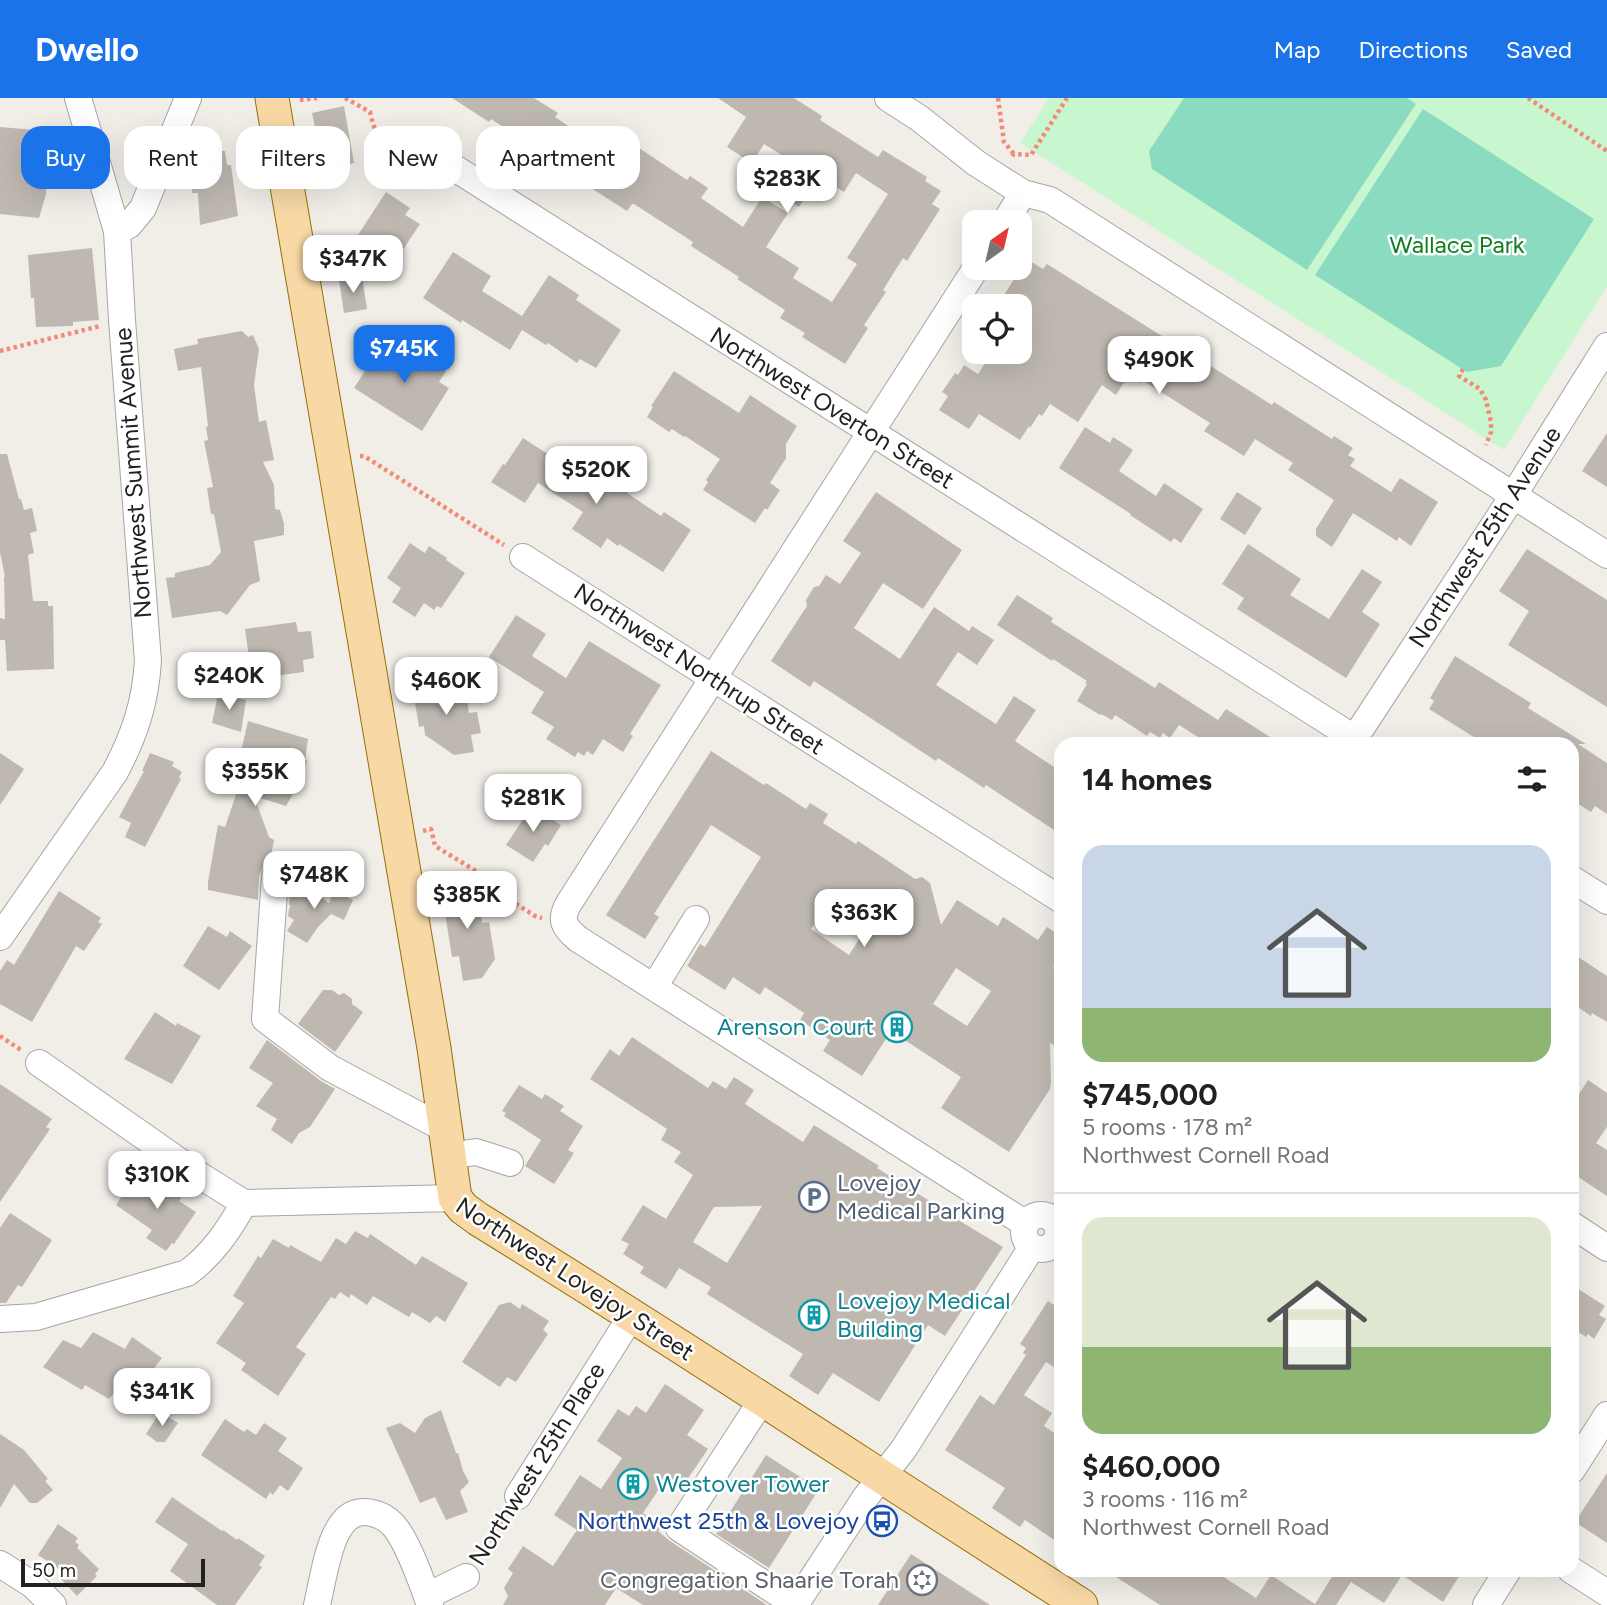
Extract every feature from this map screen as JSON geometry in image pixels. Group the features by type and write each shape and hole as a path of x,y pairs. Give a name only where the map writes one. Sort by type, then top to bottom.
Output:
{"main road":[{"path":"272,98 434,1048 455,1198"},
{"name":"Northwest Lovejoy Street","path":"455,1198 478,1219 632,1314 1081,1605"}],"street":[{"name":"Northwest Summit Avenue","path":"0,937 115,772 128,747 143,702 148,661 117,232 78,98"},
{"path":"117,232 129,225 143,208 188,98"},
{"path":"888,98 919,118 975,163 1023,194 1050,201 1607,555"},
{"name":"Northwest Overton Street","path":"462,172 1353,736"},
{"path":"1013,210 1023,194"},
{"path":"762,1399 679,1528 795,1605 866,1498 902,1450 1047,1229 578,939 568,931 564,922 564,911 968,280"},
{"name":"Northwest 25th Avenue","path":"1353,736 1513,496 1607,345"},
{"name":"Northwest Northrup Street","path":"523,557 1054,895"},
{"path":"275,877 265,1019 330,1068 447,1143 510,1163"},
{"path":"1579,883 1607,901"},
{"path":"654,987 696,919"},
{"path":"0,1319 37,1317 187,1273 213,1251 244,1203 196,1173 39,1063"},
{"name":"Northwest Lovejoy Street","path":"244,1203 455,1198"},
{"path":"1579,1230 1607,1248"},
{"name":"Northwest 25th Place","path":"518,1496 632,1314"},
{"path":"1579,1460 1607,1415"},
{"path":"317,1605 336,1533 344,1521 360,1512 381,1516 393,1524 429,1600"},
{"path":"0,1564 33,1585 53,1605"},
{"path":"1579,1575 1607,1593"},
{"name":"Northwest 25th Place","path":"429,1600 466,1577"},
{"path":"1486,1605 1504,1577"}],"path":[{"path":"345,98 370,112 375,126"},
{"path":"998,98 1004,142 1014,154 1031,155 1067,98"},
{"path":"1528,98 1607,151"},
{"path":"999,178 1014,154"},
{"path":"0,351 122,320"},
{"path":"1463,369 1460,376 1480,389 1486,400 1492,422 1486,444"},
{"path":"333,454 364,456 523,557"},
{"path":"398,833 431,829 435,846 476,871 485,884 534,916 564,922"},
{"name":"Northwest 25th Place","path":"466,1577 518,1496"}],"green space":[{"name":"Wallace Park","path":"1049,98 1607,98 1607,287 1504,450 1020,143"},
{"path":"1184,98 1407,98 1416,104 1307,270 1152,169 1149,151"},
{"path":"1423,109 1594,219 1501,366 1467,372 1315,275"}],"building":[{"path":"452,98 534,98 558,113 555,117 568,126 502,126 491,119 489,122"},
{"path":"718,98 794,98 822,116 820,120 878,157 883,150 927,177 925,181 941,191 932,204 940,209 907,261 903,258 883,290 886,292 864,325 868,328 845,364 802,337 805,333 780,318 785,310 691,246 693,242 634,204 627,211 593,189 640,189 640,149 687,180 690,176 708,188 701,198 743,227 762,197 788,213 766,247 799,268 793,278 832,302 857,264 847,258 888,194 856,173 844,192 819,177 799,207 782,196 801,167 764,144 752,163 727,147 746,117"},
{"path":"344,106 348,126 315,126 312,113"},
{"path":"0,127 21,129 21,189 46,189 46,194 39,218 0,214"},
{"path":"350,140 354,163 350,164"},
{"path":"222,151 225,151 227,165 231,165 238,216 200,225 198,193 192,193 192,189 222,189"},
{"path":"386,192 410,208 405,215 420,224 392,266 354,241"},
{"path":"92,248 99,320 73,322 73,326 36,327 28,255"},
{"path":"453,252 491,276 482,291 522,316 549,275 579,295 576,300 621,330 596,368 580,359 577,363 548,343 546,345 522,330 510,350 423,298"},
{"path":"1032,262 1043,269 1047,264 1181,348 1185,341 1202,352 1198,358 1272,405 1274,402 1332,439 1334,436 1353,448 1348,455 1355,459 1350,466 1391,492 1400,478 1438,502 1411,546 1399,537 1397,541 1353,513 1332,547 1316,536 1316,529 1334,500 1288,470 1293,463 1255,439 1244,456 1204,431 1210,423 1142,380 1140,383 1128,376 1116,395 1102,385 1078,422 1050,404 1020,440 979,414 969,429 939,410 948,396 942,392 955,373 958,375 964,365 978,374 984,364 1032,364 1032,294 1005,294 1014,280 1032,280"},
{"path":"362,277 367,309 344,313 339,280"},
{"path":"242,331 248,337 253,335 259,349 254,385 259,422 266,420 274,460 263,462 274,485 275,509 280,510 284,535 254,541 260,581 250,585 227,615 220,611 172,618 166,578 175,577 175,573 210,565 221,552 207,488 213,487 204,441 208,440 208,426 201,367 178,371 174,349 198,344 197,339"},
{"path":"383,343 406,358 411,349 446,371 439,382 449,388 422,431 354,388"},
{"path":"674,371 739,413 750,395 797,426 786,444 786,458 770,483 780,490 755,523 703,490 708,482 706,480 720,459 685,436 672,429 669,432 647,417 653,407 651,406"},
{"path":"1085,427 1110,443 1113,437 1133,450 1119,471 1156,496 1164,483 1203,509 1181,543 1174,538 1171,542 1059,468"},
{"path":"1607,433 1607,487 1582,471"},
{"path":"523,438 598,489 610,472 632,486 627,493 661,516 664,512 691,530 663,572 607,538 601,548 572,529 583,512 538,483 525,503 491,482"},
{"path":"0,454 7,454 24,510 32,508 37,531 30,533 34,553 28,555 33,601 48,601 48,606 53,606 54,669 7,671 5,640 0,640 0,618 5,619 5,577 0,552"},
{"path":"876,492 962,550 923,609 883,583 854,628 900,659 934,607 969,631 972,626 994,640 977,665 958,652 936,685 996,724 1014,696 1036,710 1015,741 1054,767 1054,830 986,785 984,788 938,758 936,761 814,681 810,687 771,661 807,606 806,600 814,587 819,586 826,575 840,584 861,553 843,541"},
{"path":"1237,492 1262,508 1245,535 1220,519"},
{"path":"410,543 425,553 429,546 465,573 441,608 437,606 434,610 424,603 415,617 392,602 401,588 387,578"},
{"path":"1248,544 1301,579 1290,595 1329,619 1362,569 1382,582 1362,612 1380,624 1346,678 1237,609 1244,598 1222,584"},
{"path":"1527,549 1607,600 1607,707 1508,645 1529,611 1499,591"},
{"path":"1017,595 1053,618 1051,622 1155,688 1159,682 1218,720 1226,709 1270,737 1198,737 1179,725 1171,737 1163,733 1158,737 1150,732 1147,736 1115,715 1112,720 1077,701 1087,681 997,625"},
{"path":"516,615 546,634 532,656 566,678 589,641 661,685 630,734 633,736 623,752 603,739 593,755 587,751 584,756 578,752 575,757 546,739 554,727 531,713 544,692 489,657"},
{"path":"296,622 298,632 311,631 314,658 303,660 304,672 252,679 245,629"},
{"path":"1455,656 1531,703 1528,708 1575,737 1474,737 1429,709 1434,701 1430,698"},
{"path":"438,680 467,700 469,713 477,712 481,733 471,735 474,752 454,755 425,735 424,726 419,727 412,684"},
{"path":"218,694 246,700 241,732 212,723"},
{"path":"248,721 308,739 307,761 300,782 286,806 254,796 269,837 274,840 271,856 274,862 268,863 259,876 258,900 208,890 218,825 225,827 241,780 235,778"},
{"path":"1579,745 1607,763 1607,814 1595,806 1591,812 1579,804"},
{"path":"711,751 806,809 810,803 828,814 823,823 856,844 858,841 915,879 922,877 930,883 941,925 957,900 998,926 1003,917 1038,940 1047,927 1054,932 1054,1045 1050,1043 1050,1089 1009,1152 941,1108 961,1077 891,1031 862,1076 823,1051 830,1040 800,1020 804,1013 765,987 760,995 733,977 725,990 687,966 700,944 705,947 761,857 711,825 654,914 659,917 645,939 606,915","holes":["833,898 870,922 849,955 811,929","956,968 991,991 967,1026 933,1004"]},
{"path":"0,753 24,769 0,805"},
{"path":"150,753 174,762 172,766 182,772 179,777 181,779 145,847 125,837 131,823 119,817 144,771"},
{"path":"532,806 561,825 548,846 545,844 533,862 506,845"},
{"path":"467,878 473,917 481,916 482,923 489,922 495,959 482,978 463,981 459,956 452,957 440,882"},
{"path":"306,886 329,903 334,891 353,900 344,920 331,914 307,943 287,931 294,920 288,916 291,906 290,892"},
{"path":"59,891 101,918 98,922 102,924 84,951 76,946 32,1022 0,1004 0,971 7,960 14,965"},
{"path":"208,926 227,937 230,931 252,946 219,990 183,966"},
{"path":"1579,958 1607,976 1607,1022 1592,1013 1591,1016 1579,1008"},
{"path":"323,990 332,990 339,995 344,993 352,999 352,1004 363,1012 335,1052 298,1024"},
{"path":"155,1012 176,1026 177,1023 201,1036 172,1084 124,1059"},
{"path":"632,1037 708,1088 713,1081 726,1089 734,1077 754,1090 745,1104 803,1142 814,1125 935,1206 1003,1247 945,1336 928,1325 879,1402 833,1373 818,1395 789,1376 803,1354 707,1294 711,1287 679,1268 666,1289 640,1273 644,1267 623,1254 629,1244 621,1240 643,1205 666,1219 693,1175 674,1162 681,1152 661,1140 667,1129 590,1079 610,1049 619,1056","holes":["762,1206 727,1263 693,1242 714,1207"]},
{"path":"267,1040 335,1089 310,1127 299,1133 292,1144 271,1130 277,1119 256,1106 273,1083 249,1068"},
{"path":"1588,1080 1607,1093 1607,1127 1596,1143 1607,1150 1607,1196 1579,1178 1579,1094"},
{"path":"0,1084 52,1119 46,1127 50,1129 0,1202"},
{"path":"519,1085 542,1099 545,1094 564,1106 560,1111 583,1126 568,1150 574,1153 554,1184 525,1166 541,1140 504,1116 506,1113 502,1111"},
{"path":"133,1179 143,1185 147,1179 163,1190 166,1185 182,1196 179,1201 196,1212 166,1251 146,1238 152,1230 116,1205"},
{"path":"10,1213 52,1240 22,1287 18,1285 6,1303 0,1303 0,1228"},
{"path":"355,1231 368,1238 370,1234 416,1265 422,1256 468,1283 445,1322 436,1316 430,1323 412,1312 409,1317 373,1296 367,1305 351,1294 349,1298 340,1292 335,1299 331,1297 296,1347 306,1354 278,1396 241,1370 246,1363 216,1343 244,1303 233,1296 258,1256 261,1258 273,1239 321,1262 336,1238 346,1244"},
{"path":"1579,1289 1605,1306 1599,1315 1606,1319 1594,1339 1588,1334 1586,1337 1579,1332"},
{"path":"1048,1301 1054,1305 1054,1367 1046,1362 1024,1395 1052,1413 1044,1426 1054,1433 1054,1540 1025,1520 1020,1527 992,1508 1005,1488 945,1450 980,1395 994,1405 1026,1355 1023,1353 1026,1348 1020,1344"},
{"path":"510,1302 520,1309 522,1304 549,1321 543,1330 548,1334 516,1382 507,1377 500,1387 462,1362 499,1305"},
{"path":"93,1332 125,1349 132,1337 162,1358 128,1402 113,1394 109,1399 85,1385 82,1390 43,1367 63,1340 81,1348"},
{"path":"665,1384 704,1410 687,1435 708,1449 680,1490 665,1480 643,1513 662,1525 658,1531 670,1541 767,1605 643,1605 616,1588 605,1605 503,1605 508,1596 504,1588 513,1573 508,1569 523,1546 553,1566 577,1530 554,1515 580,1475 601,1489 622,1458 597,1441 618,1409 629,1416 636,1406 646,1413"},
{"path":"441,1410 469,1482 460,1491 468,1512 446,1520 435,1497 420,1503 386,1428 400,1423 415,1433 425,1418"},
{"path":"160,1412 178,1423 165,1442 157,1442 146,1434"},
{"path":"225,1419 244,1432 247,1429 256,1435 264,1423 287,1438 278,1451 303,1468 288,1491 280,1485 273,1495 270,1492 266,1499 201,1455"},
{"path":"0,1434 24,1450 48,1479 45,1481 53,1490 37,1503 30,1503 14,1484 0,1508"},
{"path":"766,1455 819,1489 769,1568 716,1534"},
{"path":"1607,1473 1607,1543 1579,1525 1579,1516"},
{"path":"172,1497 265,1556 259,1565 262,1567 235,1605 217,1605 170,1571 188,1544 155,1522"},
{"path":"58,1524 78,1538 75,1542 79,1545 77,1548 99,1569 95,1574 97,1576 77,1596 60,1578 65,1573 38,1555"},
{"name":"Congregation Shaarie Torah","path":"911,1554 990,1605 878,1605"},
{"path":"1116,1577 1224,1577 1256,1598 1270,1577 1274,1577 1315,1604 1332,1577 1401,1577 1384,1603 1351,1582 1336,1605 1160,1605"},
{"path":"1405,1577 1459,1577 1443,1602"}],"place":[{"name":"Arenson Court","path":"897,1027"},
{"name":"Lovejoy Medical Parking","path":"814,1197"},
{"name":"Lovejoy Medical Building","path":"814,1315"},
{"name":"Westover Tower","path":"633,1484"},
{"name":"Northwest 25th & Lovejoy","path":"882,1521"},
{"name":"Congregation Shaarie Torah","path":"922,1580"}]}
